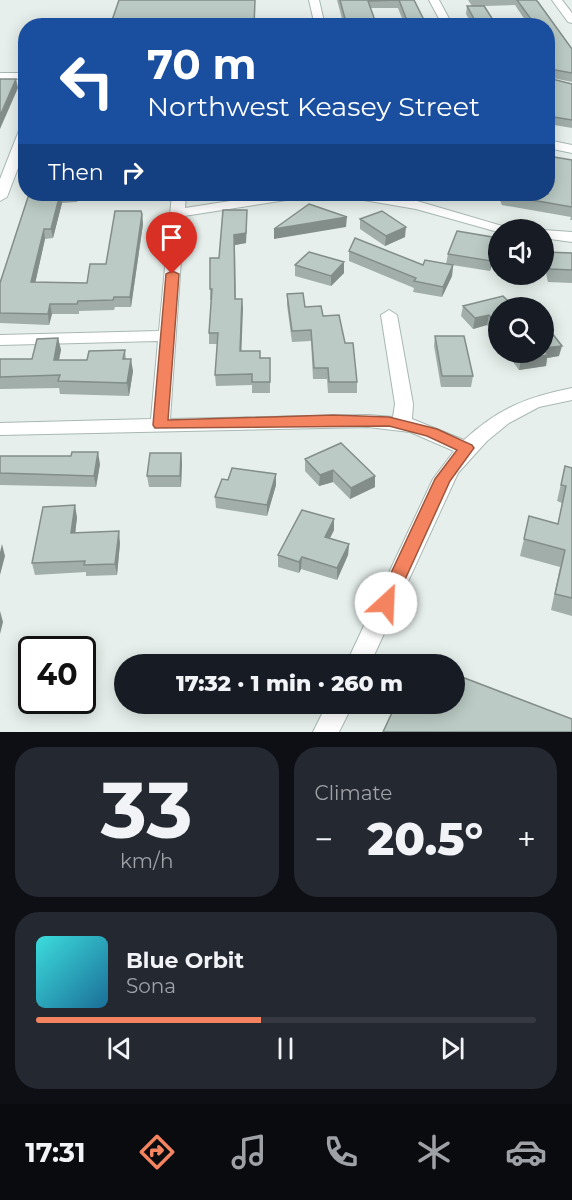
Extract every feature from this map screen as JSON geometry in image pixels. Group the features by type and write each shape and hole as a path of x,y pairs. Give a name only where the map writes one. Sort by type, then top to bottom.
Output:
{"street":[{"path":"314,0 318,18"},
{"path":"434,0 444,18"},
{"path":"556,0 572,20"},
{"path":"0,76 18,76"},
{"path":"555,145 572,149"},
{"path":"0,198 18,150"},
{"path":"160,425 179,201"},
{"path":"178,213 254,201"},
{"path":"390,201 488,225"},
{"path":"554,235 572,237"},
{"path":"389,315 404,404 402,423"},
{"path":"0,340 166,336"},
{"path":"363,654 443,479 466,448 527,405 572,394"},
{"path":"0,429 333,420 402,423 466,448"},
{"path":"326,732 335,714"}],"building":[{"path":"119,0 255,0 254,18 113,18"},
{"path":"340,0 399,0 368,1 374,18 345,18"},
{"path":"399,0 414,0 423,18 406,18"},
{"path":"517,0 536,0 550,18 530,18"},
{"path":"467,6 484,6 492,18 474,18"},
{"path":"555,26 572,49 572,73 555,70"},
{"path":"0,79 16,79 0,116"},
{"path":"555,80 572,84 572,120 555,117"},
{"path":"555,157 572,160 572,207 538,201 555,201"},
{"path":"27,201 58,201 51,229 44,229 31,282 87,283 90,264 106,264 115,211 141,211 130,297 78,301 77,304 50,304 48,314 0,313 0,283"},
{"path":"309,204 347,217 274,229"},
{"path":"223,210 247,210 246,233 234,235 235,299 242,299 240,351 260,351 260,358 270,358 270,382 252,382 252,374 215,375 218,333 209,333 212,289 210,289 210,258 219,258"},
{"path":"382,211 406,227 386,236 360,219"},
{"path":"457,231 488,236 488,261 448,254"},
{"path":"355,238 423,265 425,260 453,265 443,287 414,281 416,278 349,251"},
{"path":"309,252 344,262 331,276 295,265"},
{"path":"554,252 572,253 572,270 554,269"},
{"path":"303,293 305,307 321,306 323,316 339,315 345,343 353,343 357,382 329,382 328,368 314,368 311,330 292,331 287,294"},
{"path":"488,300 488,315 475,318 463,306"},
{"path":"435,336 464,336 473,376 442,376"},
{"path":"554,336 562,346 554,347"},
{"path":"58,338 54,360 87,360 89,351 125,350 123,359 131,359 127,383 58,381 60,375 0,377 0,359 32,359 37,339"},
{"path":"341,443 375,476 351,488 333,470 320,475 305,459"},
{"path":"72,452 98,452 94,476 0,473 0,456 71,456"},
{"path":"150,453 181,453 180,476 147,476"},
{"path":"565,466 572,468 572,598 555,594 565,550 524,539 529,516 558,524 566,486 561,485"},
{"path":"232,468 276,474 267,505 215,497 222,479 228,480"},
{"path":"75,505 71,533 119,531 115,564 84,565 85,561 32,563 43,507"},
{"path":"302,510 334,519 325,537 349,544 337,568 302,557 299,562 278,555"},
{"path":"465,678 572,719 572,732 383,732 391,714 465,714"}],"route":[{"path":"172,274 160,425 333,420 389,422 402,423 432,433 466,448 443,479 386,603"}]}
